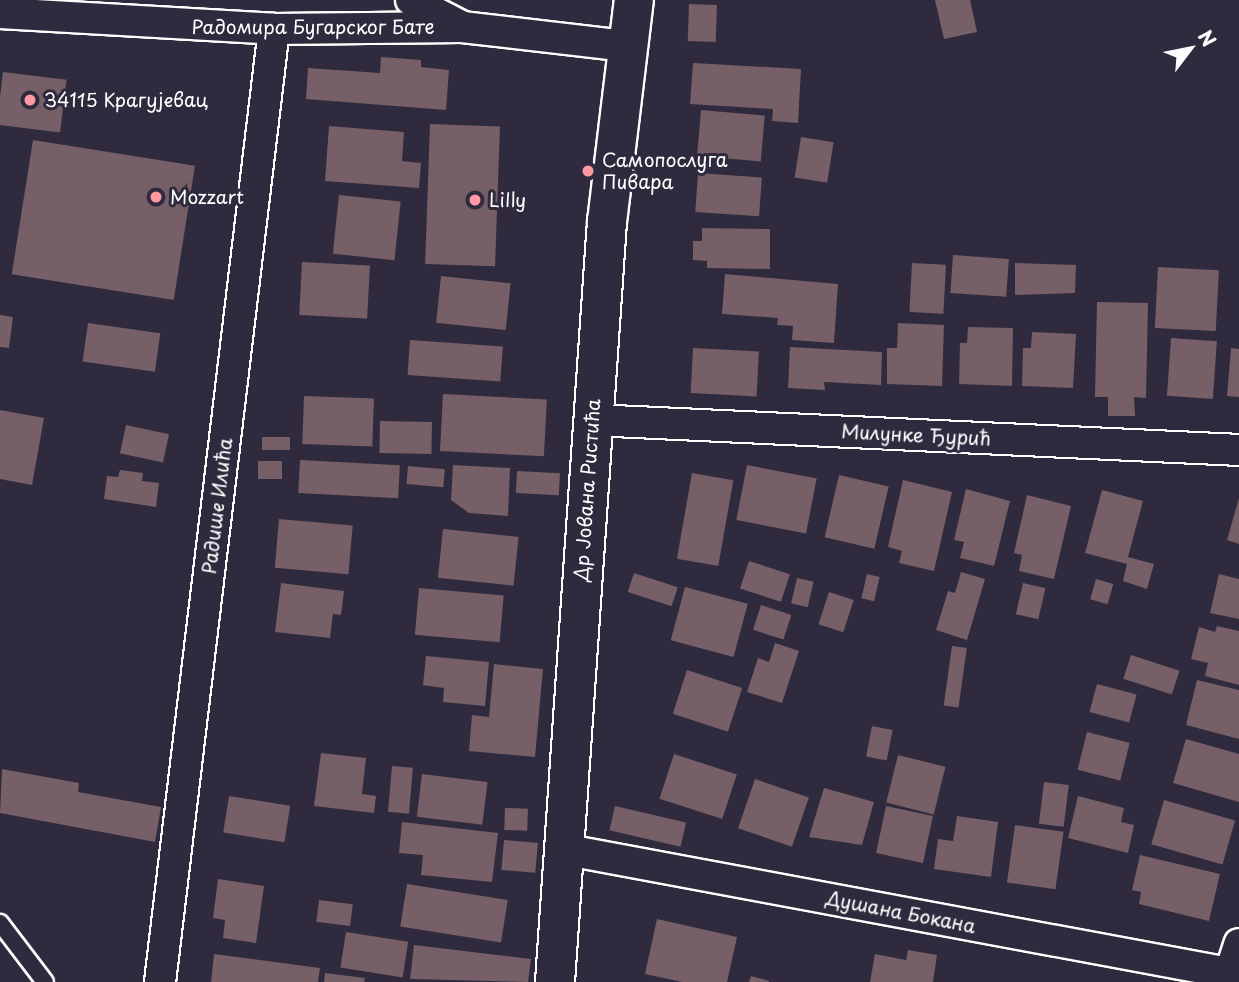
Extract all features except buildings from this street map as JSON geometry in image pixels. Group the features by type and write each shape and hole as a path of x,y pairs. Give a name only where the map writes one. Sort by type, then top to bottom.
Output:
{"street":[{"path":"411,0 463,27"},
{"name":"Др Јована Ристића","path":"555,982 592,420 625,46 634,0"},
{"name":"Радомира Бугарског Бате","path":"0,13 127,12 274,29 463,27 625,46"},
{"name":"Радише Илића","path":"160,982 274,29"},
{"name":"Милунке Ђурић","path":"592,420 1239,450"},
{"name":"Душана Бокана","path":"562,849 1231,977"},
{"path":"1231,977 1239,944"}],"lane":[{"path":"0,923 45,982"}],"place":[{"name":"34115 Крагујевац","path":"30,100"},
{"name":"Самопослуга Пивара","path":"588,171"},
{"name":"Mozzart","path":"156,197"},
{"name":"Lilly","path":"475,200"}]}
